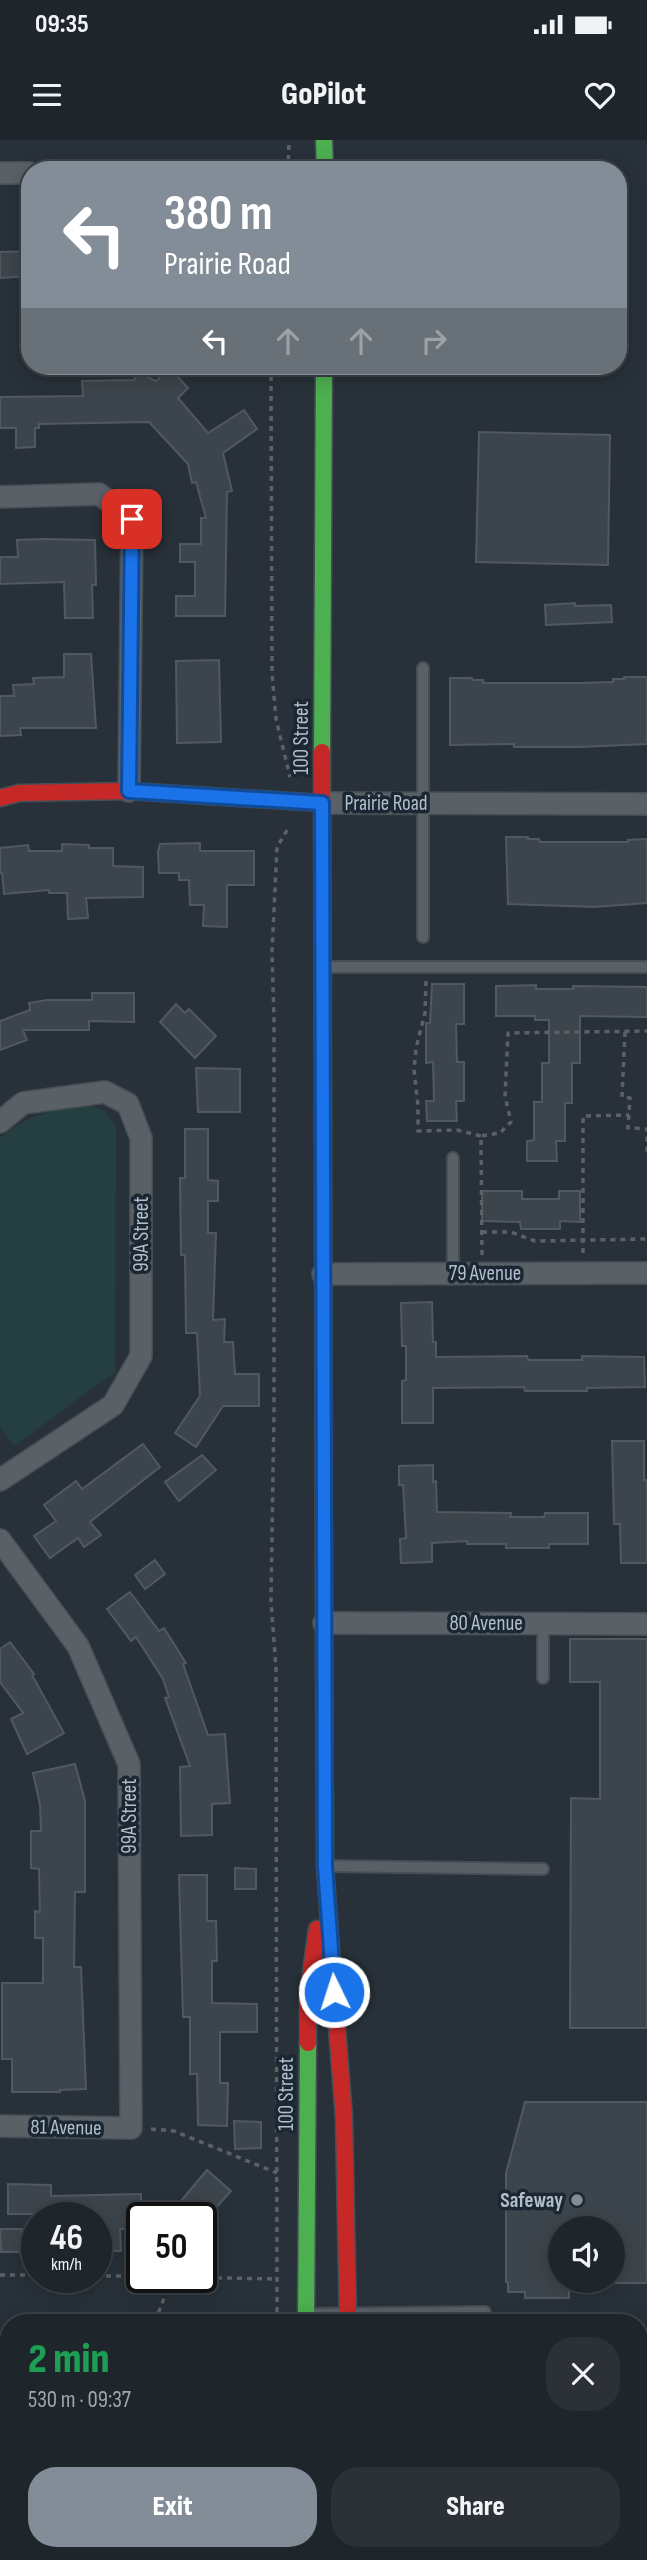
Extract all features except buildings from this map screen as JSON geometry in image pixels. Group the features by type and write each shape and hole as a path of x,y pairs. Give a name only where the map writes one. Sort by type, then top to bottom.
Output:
{"main road":[{"path":"324,140 325,161"},
{"name":"100 Street","path":"324,375 322,967 325,1866 344,2118 348,2314"},
{"name":"Prairie Road","path":"0,798 19,793 129,791 322,803"},
{"name":"100 Street","path":"306,2314 308,1994 325,1866"}],"street":[{"path":"0,173 21,173"},
{"path":"0,497 99,494 132,519 129,791"},
{"name":"Prairie Road","path":"322,803 647,804"},
{"name":"99A Street","path":"0,1122 23,1103 106,1092 128,1104 141,1138 141,1356 113,1405 0,1480"},
{"name":"79 Avenue","path":"323,1274 647,1273"},
{"name":"99A Street","path":"0,1540 78,1646 129,1764 131,2128"},
{"name":"80 Avenue","path":"324,1623 647,1624"},
{"name":"81 Avenue","path":"0,2126 131,2128"}],"lane":[{"path":"423,668 423,937"},
{"path":"322,967 647,967"},
{"path":"453,1158 453,1273"},
{"path":"543,1624 543,1678"},
{"path":"325,1866 543,1868"},
{"path":"439,2314 485,2312"}],"path":[{"path":"288,161 289,140"},
{"path":"271,375 272,673 276,719 289,768 291,800 290,824 277,846 272,952 274,1424 271,1601 276,1668 277,2314"},
{"path":"427,967 425,1013 414,1070 418,1131 457,1130 481,1136 500,1133 511,1122 505,1096 508,1033 647,1031"},
{"path":"625,1032 622,1097 630,1098 628,1128 647,1129 647,1156"},
{"path":"583,1273 583,1116 629,1115"},
{"path":"481,1136 483,1273"},
{"path":"482,1232 511,1233 535,1241 647,1239"},
{"path":"131,2128 174,2131 276,2173"},
{"path":"0,2275 21,2275"},
{"path":"217,2278 277,2279"},
{"path":"159,2314 168,2293"}],"green space":[{"path":"90,1105 105,1111 116,1126 115,1372 14,1446 0,1427 0,1138 22,1123 42,1114"}],"traffic: fast":[{"path":"324,140 325,161"},
{"path":"322,752 324,375"},
{"path":"323,1125 324,1623"},
{"path":"306,2314 308,2043"}],"traffic: slow":[{"path":"324,1623 325,1866 331,1950"}],"traffic: jam":[{"path":"322,752 323,1125"},
{"path":"0,798 19,793 129,791 322,803"},
{"path":"308,2043 308,1994 317,1929"},
{"path":"331,1950 344,2118 348,2314"}],"place":[{"name":"Safeway","path":"577,2200"}],"route":[{"path":"132,519 129,791 322,803 325,1866 334,1992"}]}
